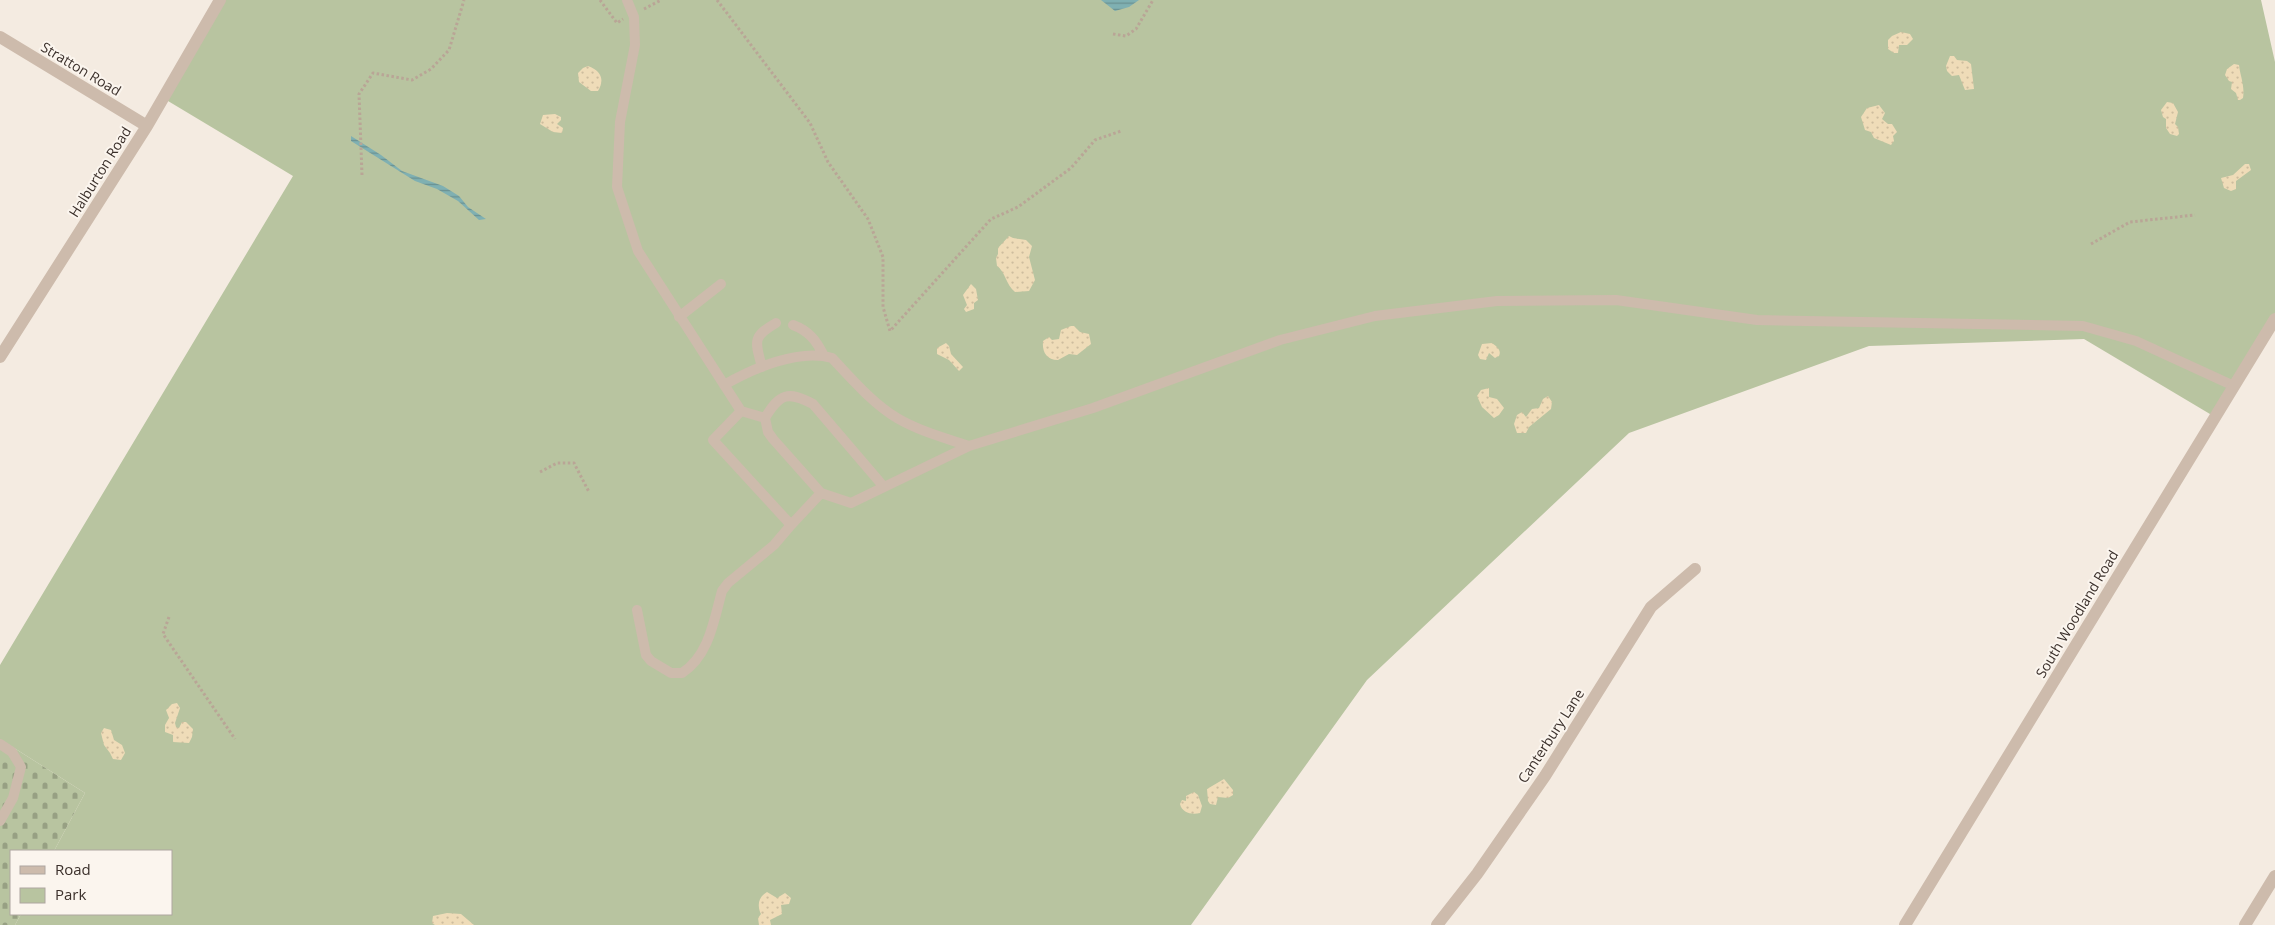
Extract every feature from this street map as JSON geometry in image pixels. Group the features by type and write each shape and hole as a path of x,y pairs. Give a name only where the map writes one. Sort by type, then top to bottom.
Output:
{"street":[{"name":"Halburton Road","path":"0,357 147,126 220,0"},
{"name":"Stratton Road","path":"0,38 147,126"},
{"name":"South Woodland Road","path":"1905,925 2275,319"},
{"name":"Canterbury Lane","path":"1437,925 1477,874 1545,776 1651,607 1695,569"},
{"path":"2245,925 2275,876"}],"lane":[{"path":"627,0 633,14 635,45 620,122 617,187 638,251 741,411 766,418"},
{"path":"679,317 721,284"},
{"path":"884,486 813,404 798,396 785,396 773,405 766,418 768,432 773,439 821,493 851,503 969,446 1093,408 1280,340 1374,316 1497,301 1616,300 1757,320 2083,326 2136,341 2234,386"},
{"path":"762,367 757,338 760,333 776,323"},
{"path":"793,325 804,329 814,338 824,356"},
{"path":"724,385 762,367 807,354 824,356 832,358 878,406 898,419 922,430 969,446"},
{"path":"741,411 713,440 791,525"},
{"path":"637,610 646,655 651,661 671,673 682,673 698,660 703,651 722,590 774,546 821,493"},
{"path":"0,744 12,752 22,767 13,798 0,821"}],"path":[{"path":"362,175 359,94 373,73 412,80 431,69 449,50 464,0"},
{"path":"600,0 617,23 661,0"},
{"path":"717,0 810,123 828,162 868,219 883,257 883,307 890,331 990,220 1018,207 1072,168 1096,140 1121,131"},
{"path":"1113,34 1126,36 1136,28 1153,0"},
{"path":"2091,244 2130,222 2195,215"},
{"path":"540,472 557,463 574,463 589,492"},
{"path":"168,617 163,634 235,739"}],"green space":[{"path":"220,0 2261,0 2275,62 2275,319 2215,417 2084,339 1869,346 1629,433 1367,680 1191,925 15,925 20,915 172,915 172,850 55,850 85,793 0,739 0,665 293,176 163,98"},
{"path":"0,739 85,793 55,850 10,850 10,915 20,915 15,925 0,925"}],"sand":[{"path":"1901,32 1910,34 1913,39 1907,45 1899,45 1898,53 1894,53 1888,49 1888,40"},
{"path":"1950,56 1971,64 1974,89 1965,90 1959,75 1952,76 1947,71 1946,66"},
{"path":"2234,64 2239,65 2243,85 2243,98 2240,100 2238,100 2236,93 2231,89 2232,82 2225,75 2227,69"},
{"path":"588,66 599,73 601,83 598,91 591,91 579,82 578,73"},
{"path":"2167,102 2173,103 2178,112 2175,124 2178,127 2179,134 2177,136 2170,134 2166,128 2166,119 2163,117 2161,110"},
{"path":"1879,105 1885,113 1882,119 1888,124 1892,124 1897,132 1893,136 1894,141 1891,145 1874,138 1871,132 1865,130 1861,117 1867,108"},
{"path":"555,114 561,117 557,124 563,128 562,133 553,132 540,124 543,115"},
{"path":"2245,164 2249,164 2251,170 2236,181 2236,189 2231,191 2224,188 2221,178 2233,175"},
{"path":"1009,236 1026,240 1032,246 1029,257 1035,280 1029,291 1015,292 997,266 998,248"},
{"path":"971,284 976,289 978,300 974,303 974,309 966,312 964,309 967,305 963,295"},
{"path":"1074,326 1080,332 1089,334 1091,344 1077,355 1069,354 1058,360 1048,357 1043,348 1043,341 1049,337 1052,340 1059,339 1061,330"},
{"path":"946,343 951,354 963,367 959,371 949,360 937,354 937,348"},
{"path":"1492,343 1499,350 1499,356 1495,358 1489,353 1486,360 1480,359 1478,355 1482,344"},
{"path":"1489,388 1489,397 1497,399 1504,408 1494,418 1482,407 1477,396 1481,390"},
{"path":"1548,396 1552,402 1551,409 1529,427 1526,433 1517,433 1514,424 1517,415 1522,412 1526,417 1532,409 1539,408 1543,399"},
{"path":"177,703 180,708 175,723 176,727 179,728 182,722 186,722 193,729 189,743 173,742 173,735 165,732 165,725 169,718 166,710 172,704"},
{"path":"104,728 111,730 114,740 122,745 125,753 121,760 113,759 104,745 101,733"},
{"path":"1224,779 1233,790 1233,795 1228,798 1218,797 1216,805 1210,804 1207,789"},
{"path":"1194,792 1198,795 1202,806 1200,813 1194,814 1188,813 1180,804 1182,800 1186,801 1186,796"},
{"path":"767,892 777,898 785,893 791,898 789,904 781,905 782,914 770,920 771,925 759,925 758,918 761,914 759,902"},
{"path":"447,913 461,914 474,925 435,925 432,923 433,916"}],"water":[{"path":"1101,0 1139,0 1129,7 1115,11"},
{"path":"351,136 402,171 443,186 459,196 468,207 486,219 479,220 458,201 437,189 415,181 351,141"}]}
